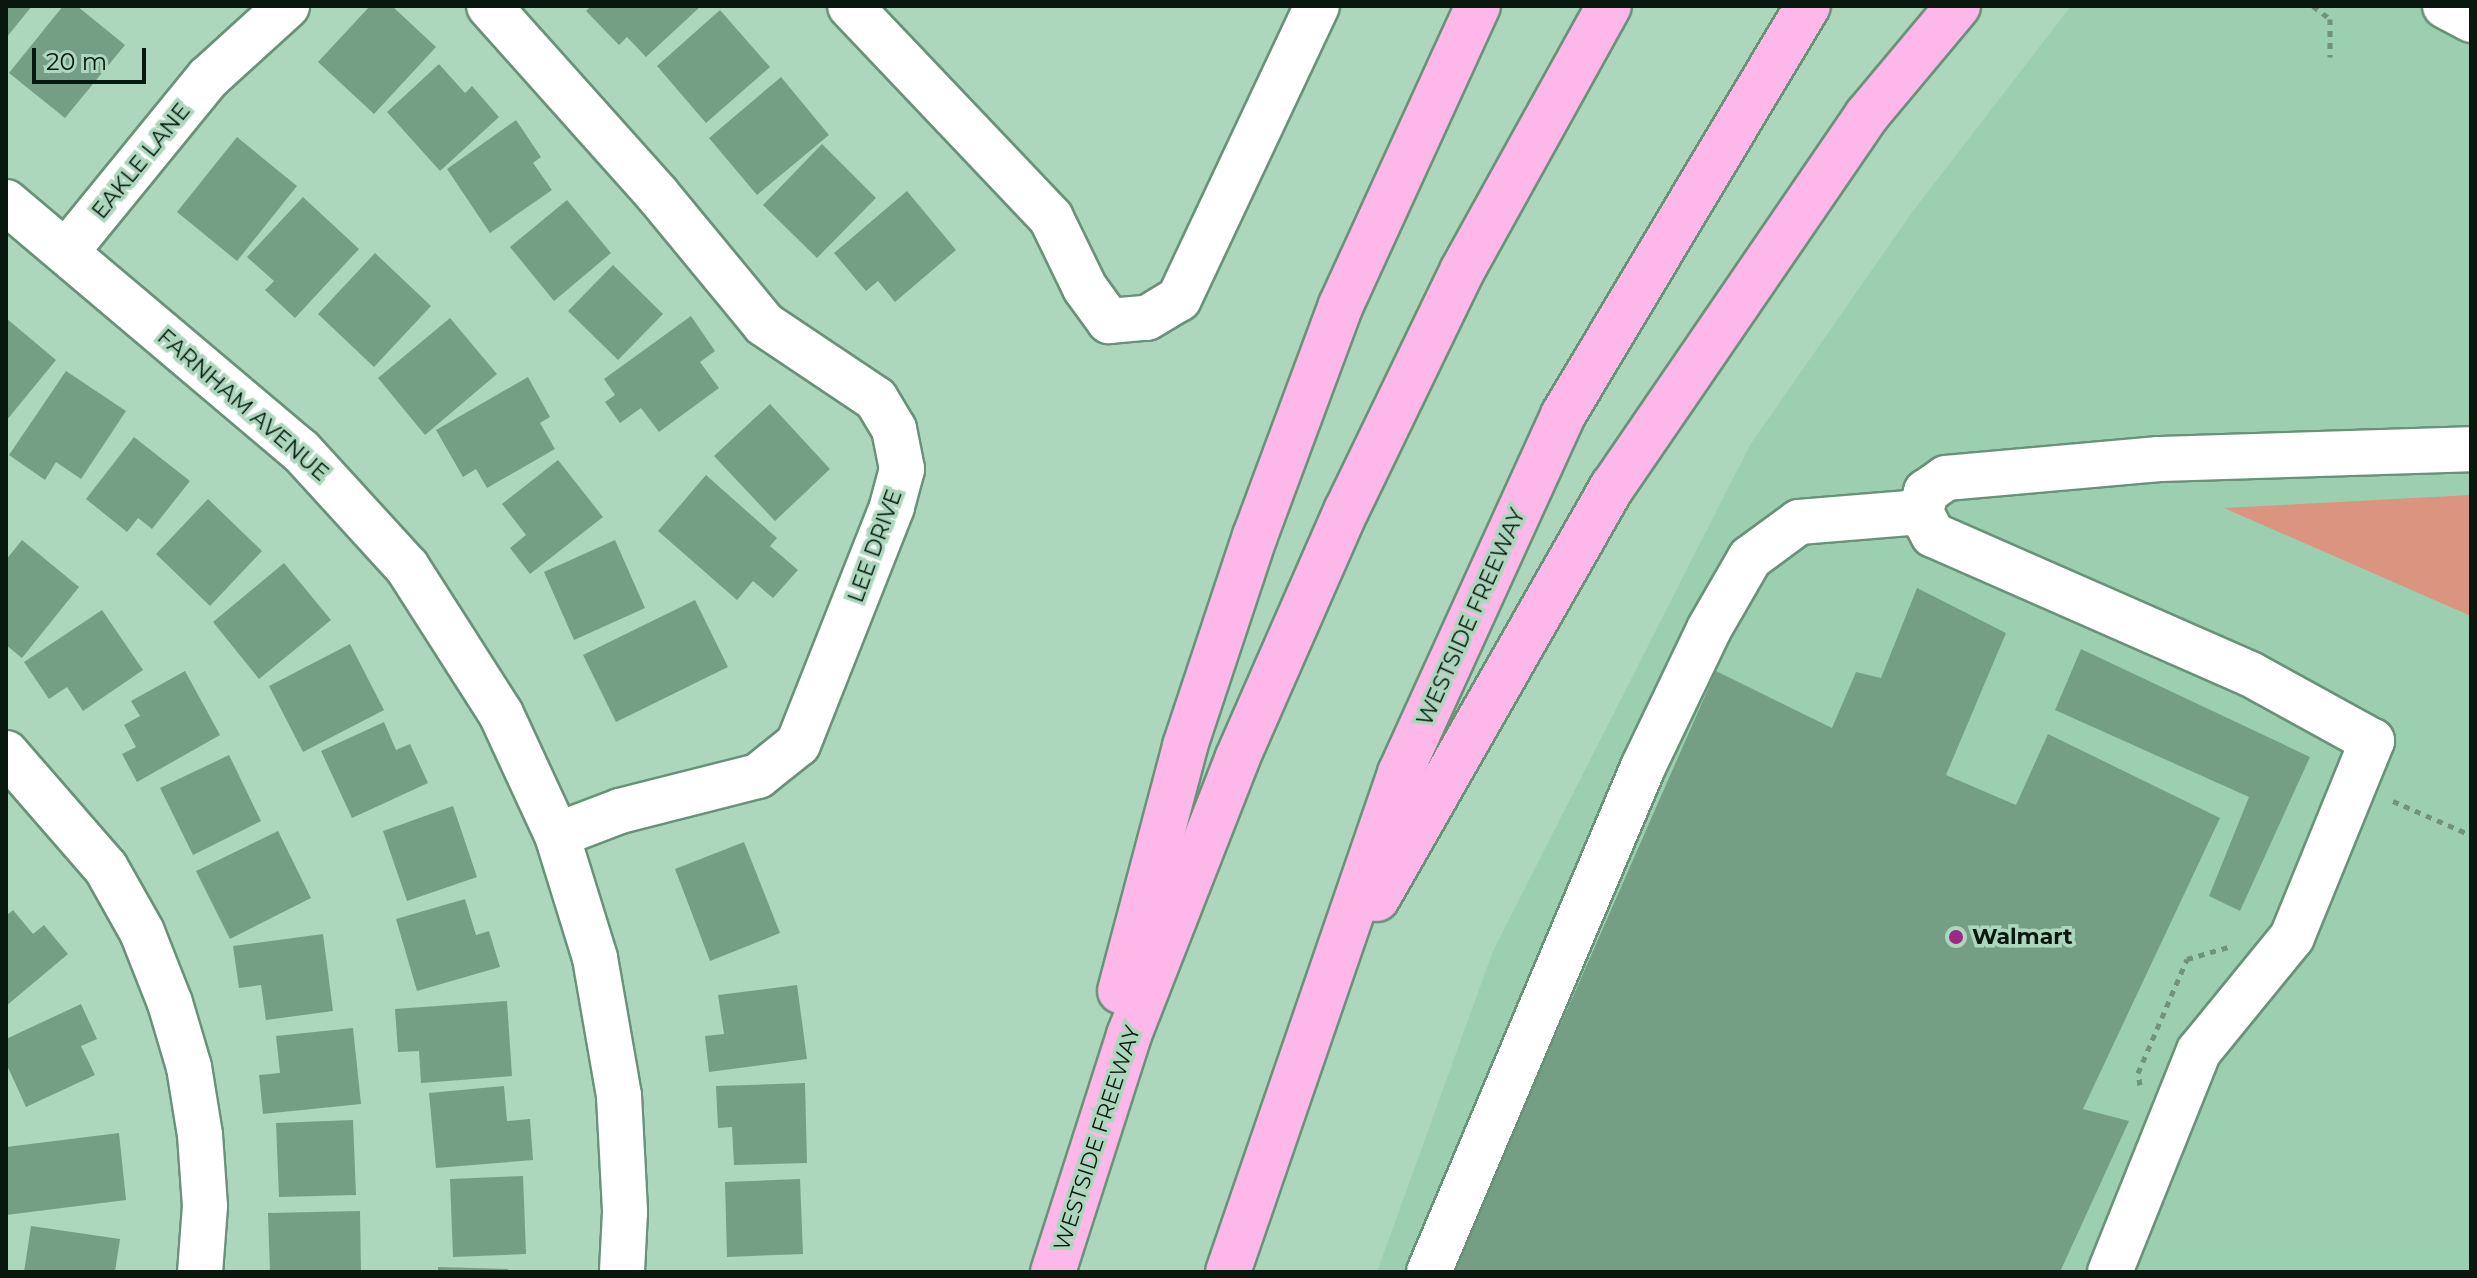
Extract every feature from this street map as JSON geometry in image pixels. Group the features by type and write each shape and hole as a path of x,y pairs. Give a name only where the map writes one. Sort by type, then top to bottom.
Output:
{"highway":[{"path":"1046,1272 1185,746 1255,536 1341,305 1478,6"},
{"name":"WESTSIDE FREEWAY","path":"1053,1272 1129,1035 1237,759 1340,523 1462,271 1609,6"},
{"name":"WESTSIDE FREEWAY","path":"1228,1272 1315,1010 1400,773 1563,415 1808,6"},
{"path":"1315,1010 1613,486 1867,115 1958,6"}],"street":[{"name":"EAKLE LANE","path":"66,252 208,78 287,6"},
{"name":"LEE DRIVE","path":"489,6 657,194 764,324 876,399 894,429 902,469 892,507 798,744 758,776 620,811 557,835"},
{"path":"850,6 1051,218 1085,288 1109,321 1147,318 1179,299 1317,6"},
{"path":"2445,6 2471,20"},
{"name":"FARNHAM AVENUE","path":"6,202 301,451 407,567 501,714 557,835 595,958 609,1027 623,1150 622,1272"},
{"path":"2110,1272 2199,1051 2292,937 2372,741 2357,729 2250,674 1933,535 1921,512 1926,492 1946,478 2159,459 2471,449"},
{"path":"1429,1272 1643,767 1709,629 1750,558 1799,522 1921,512"},
{"path":"6,753 106,868 142,932 170,1003 189,1067 200,1135 205,1206 200,1272"}],"path":[{"path":"2313,6 2330,19 2330,57"},
{"path":"2355,784 2471,835"},
{"path":"2142,1099 2138,1073 2187,959 2240,943"}],"shaded area":[{"path":"2071,6 2471,6 2471,1272 1377,1272 1493,951 1750,445 1913,211"},
{"path":"2471,495 2471,616 2224,508"}],"building":[{"path":"6,6 32,6 6,38"},
{"path":"63,6 77,6 125,45 65,118 9,73"},
{"path":"370,6 392,6 436,47 374,114 318,62"},
{"path":"591,6 701,6 646,57 627,37 619,45 586,11"},
{"path":"720,10 770,67 706,123 657,66"},
{"path":"439,64 465,93 472,86 499,117 440,171 387,112"},
{"path":"781,77 829,135 757,195 709,138"},
{"path":"516,120 541,157 533,163 552,190 490,233 447,169"},
{"path":"237,137 297,186 237,261 177,212"},
{"path":"822,144 876,198 817,258 763,205"},
{"path":"907,191 956,250 895,302 878,281 866,291 834,253"},
{"path":"303,197 359,249 295,318 265,290 274,281 247,257"},
{"path":"567,200 611,253 554,301 510,247"},
{"path":"375,253 431,306 374,367 318,314"},
{"path":"613,265 663,314 618,360 568,311"},
{"path":"691,316 715,351 700,362 719,388 659,432 641,408 620,423 605,402 615,395 604,379"},
{"path":"6,318 56,360 6,421"},
{"path":"450,318 497,374 425,435 378,378"},
{"path":"66,371 126,411 81,479 56,462 45,480 9,455"},
{"path":"528,377 550,417 540,423 555,449 487,488 476,469 463,477 436,430"},
{"path":"770,404 830,469 775,521 714,456"},
{"path":"134,437 190,481 152,529 138,518 127,532 86,499"},
{"path":"558,460 603,517 530,574 510,548 526,535 502,504"},
{"path":"706,475 777,538 770,546 798,570 773,598 753,581 737,600 658,531"},
{"path":"208,499 262,551 210,606 156,554"},
{"path":"22,540 79,587 22,658 6,645 6,560"},
{"path":"615,540 645,608 574,640 544,572"},
{"path":"284,563 331,620 259,679 213,622"},
{"path":"1917,588 2006,633 1946,775 2016,805 2048,734 2220,818 2083,1109 2129,1121 2060,1272 1452,1272 1716,671 1832,728 1856,672 1881,678"},
{"path":"695,600 728,667 616,722 583,655"},
{"path":"102,610 143,670 83,711 67,687 49,699 24,662"},
{"path":"350,644 384,710 303,752 269,686"},
{"path":"2081,649 2310,757 2240,911 2209,896 2249,797 2055,710"},
{"path":"185,671 220,735 137,782 122,754 136,747 124,725 140,716 131,701"},
{"path":"384,722 396,750 410,744 428,783 352,818 321,751"},
{"path":"229,755 261,821 193,855 160,788"},
{"path":"453,806 477,877 407,901 383,831"},
{"path":"278,831 311,898 230,939 196,871"},
{"path":"744,842 780,933 710,961 675,869"},
{"path":"465,899 476,935 489,931 500,967 417,991 396,919"},
{"path":"13,910 33,934 44,925 68,954 6,1006 6,916"},
{"path":"323,934 333,1011 266,1020 261,985 239,988 233,946"},
{"path":"797,985 807,1059 709,1072 705,1036 724,1034 718,995"},
{"path":"507,1001 512,1076 421,1083 419,1051 398,1052 395,1009"},
{"path":"81,1004 97,1039 81,1046 95,1075 26,1107 6,1063 6,1039"},
{"path":"353,1028 361,1104 263,1114 259,1075 280,1073 276,1036"},
{"path":"805,1083 807,1163 734,1165 732,1127 718,1128 716,1086"},
{"path":"504,1086 507,1121 530,1119 533,1160 436,1168 429,1093"},
{"path":"353,1120 356,1195 279,1197 276,1123"},
{"path":"119,1133 126,1200 6,1215 6,1147"},
{"path":"523,1176 526,1254 453,1257 450,1179"},
{"path":"800,1179 803,1254 727,1257 725,1182"},
{"path":"360,1211 361,1272 270,1272 268,1213"},
{"path":"31,1226 120,1239 115,1272 24,1272"},
{"path":"438,1267 508,1269 508,1272 438,1272"}],"place":[{"name":"Walmart","path":"1956,937"}]}
